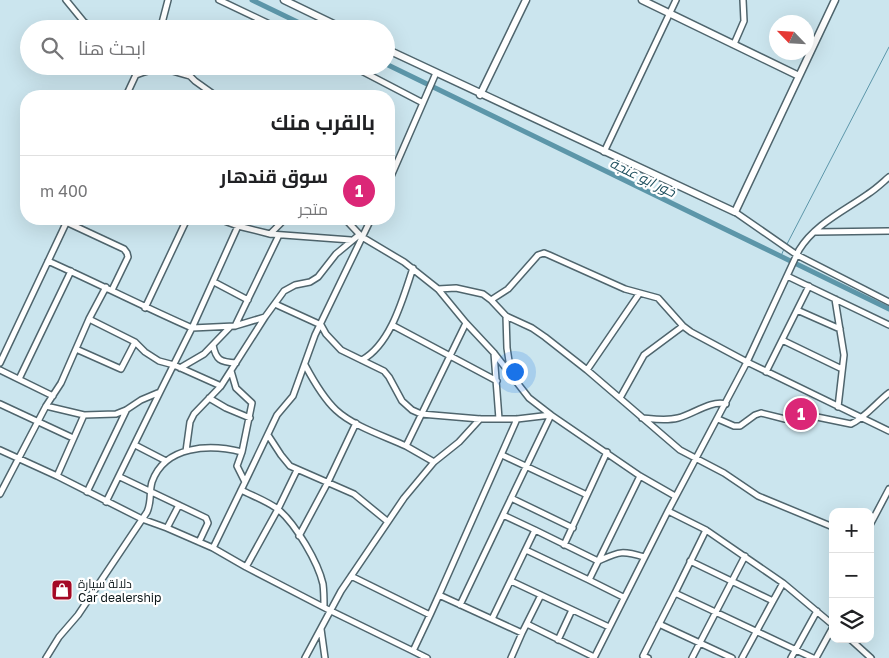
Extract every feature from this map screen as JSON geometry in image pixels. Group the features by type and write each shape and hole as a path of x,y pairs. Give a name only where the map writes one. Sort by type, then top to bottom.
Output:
{"street":[{"path":"66,0 82,20"},
{"path":"163,20 168,0"},
{"path":"219,0 261,20"},
{"path":"284,0 325,20"},
{"path":"480,95 526,0"},
{"path":"642,0 799,76"},
{"path":"604,152 676,0"},
{"path":"734,44 743,24 743,0"},
{"path":"735,212 835,0"},
{"path":"395,53 480,95 735,212 796,257 889,302"},
{"path":"395,166 436,73"},
{"path":"129,90 136,75"},
{"path":"186,75 208,90"},
{"path":"369,75 423,103"},
{"path":"527,624 594,657 675,496 748,362 803,244 830,218 872,192 889,176"},
{"path":"0,363 65,225"},
{"path":"77,225 128,252 128,257 112,290"},
{"path":"144,308 184,225"},
{"path":"270,234 279,225"},
{"path":"351,225 361,236 396,256 438,289 494,353 529,398 640,476 675,496"},
{"path":"213,548 277,415 294,396 309,349 367,225"},
{"path":"106,502 120,477 160,392 177,366 238,226 270,234 351,240"},
{"path":"815,232 889,231"},
{"path":"177,366 197,359 233,326 248,300 279,235"},
{"path":"186,451 190,422 194,414 221,386 284,291 310,282 318,277 336,254 351,240 361,236"},
{"path":"491,300 508,289 534,259 541,254 549,255 639,294 658,298 683,326 766,372 889,431"},
{"path":"48,261 106,287 144,308 192,328 233,326 265,317"},
{"path":"362,360 375,349 392,325 413,268"},
{"path":"19,379 71,271"},
{"path":"787,276 889,325"},
{"path":"214,282 248,300"},
{"path":"766,372 808,286"},
{"path":"0,494 18,457 53,396 106,287"},
{"path":"438,289 468,290 483,294 506,316 532,328 587,370 680,450 724,473 758,496 829,525"},
{"path":"587,370 639,294"},
{"path":"836,299 844,355 838,407"},
{"path":"275,304 321,325 336,346 346,354 384,371 389,376 402,401 412,410 421,414 480,419 517,419 551,415"},
{"path":"797,310 840,329"},
{"path":"506,316 507,348 512,377"},
{"path":"89,319 135,342 159,361 177,366 221,386"},
{"path":"406,446 466,323"},
{"path":"392,325 497,381"},
{"path":"620,398 644,356 683,326"},
{"path":"782,340 842,369"},
{"path":"76,349 121,368 135,342"},
{"path":"213,345 218,359 226,363 236,364"},
{"path":"494,353 499,419"},
{"path":"304,364 330,404 344,417 406,446 434,462"},
{"path":"0,370 53,396"},
{"path":"231,371 236,388 252,402 250,418 237,466 245,482"},
{"path":"46,406 84,415 116,414 160,392"},
{"path":"718,420 734,426 740,426 761,413 785,419 812,416 852,424 889,393"},
{"path":"209,398 226,408 250,418"},
{"path":"642,418 673,419 714,403 726,404"},
{"path":"0,404 73,438"},
{"path":"87,492 126,410"},
{"path":"57,476 84,415"},
{"path":"460,605 551,415"},
{"path":"305,658 320,627 326,609 351,576 387,521 434,462 460,442 480,419"},
{"path":"413,651 517,419"},
{"path":"299,536 328,482 356,423"},
{"path":"268,435 286,462 297,470 359,497 387,521"},
{"path":"135,445 166,462"},
{"path":"46,658 59,637 78,615 151,504 151,484 159,469 166,462 186,451 215,447 242,452"},
{"path":"0,450 18,457 142,519 213,548 326,609 427,658"},
{"path":"564,545 607,452"},
{"path":"502,455 587,495"},
{"path":"246,567 297,470"},
{"path":"589,580 640,476"},
{"path":"120,477 208,520 199,542"},
{"path":"874,517 889,489"},
{"path":"241,490 278,509 292,524 314,560 321,577 326,609"},
{"path":"511,498 573,528"},
{"path":"167,528 179,505"},
{"path":"668,511 706,530 745,556 783,583 829,622"},
{"path":"503,515 598,561 620,552 629,552 644,557"},
{"path":"492,619 535,530"},
{"path":"644,657 706,530"},
{"path":"526,550 623,597"},
{"path":"692,658 745,556"},
{"path":"690,561 773,601"},
{"path":"351,576 430,615"},
{"path":"511,581 609,627"},
{"path":"742,658 783,583"},
{"path":"675,593 814,658 829,633"},
{"path":"439,595 522,633"},
{"path":"511,658 540,595"},
{"path":"558,640 572,610"},
{"path":"791,658 817,611"},
{"path":"659,624 732,658"},
{"path":"320,627 325,658"},
{"path":"854,643 871,658"}],"waterway":[{"name":"خور ابو عنجة","path":"252,0 293,20"},
{"path":"786,246 889,47"},
{"name":"خور ابو عنجة","path":"395,68 889,309"},
{"path":"781,256 784,249"}],"place":[{"name":"سوق قندهار","path":"801,414"},
{"name":"دلالة سيارة Car dealership","path":"62,590"}]}
